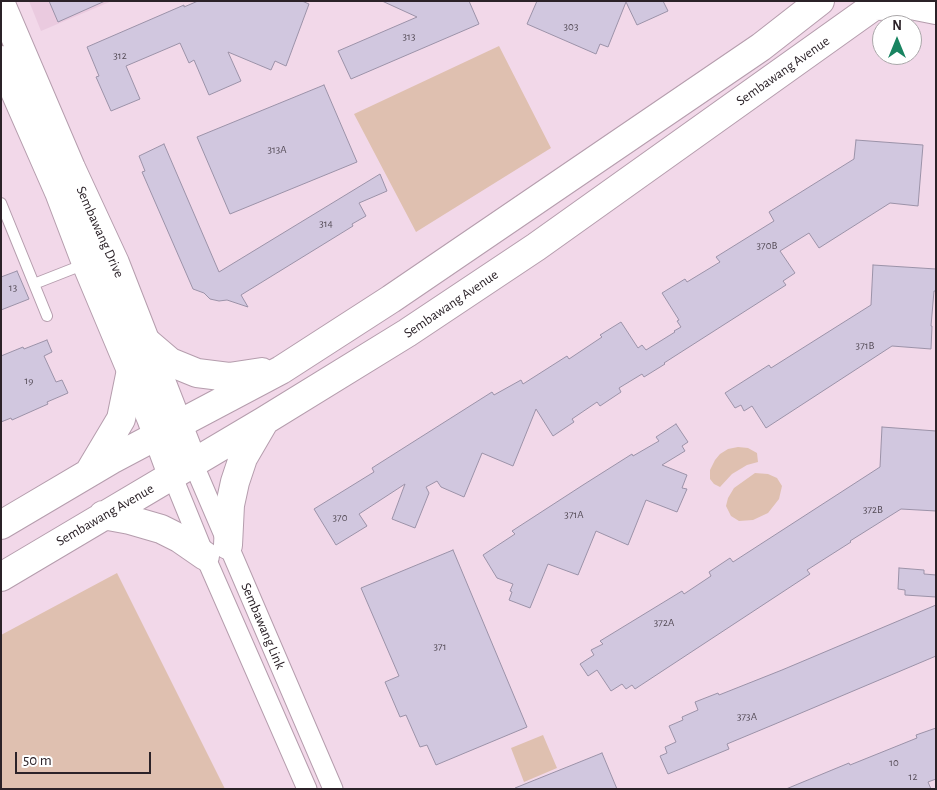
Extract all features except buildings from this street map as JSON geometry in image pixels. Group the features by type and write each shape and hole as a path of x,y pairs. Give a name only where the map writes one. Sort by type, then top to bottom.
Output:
{"main road":[{"path":"1,525 90,472 280,370 391,299 760,47 820,1"},
{"name":"Sembawang Drive","path":"1,4 71,168 115,263 143,339 167,430 183,469"},
{"path":"878,4 911,5 936,10"},
{"name":"Sembawang Avenue","path":"1,577 264,421 407,333 536,247 878,4"},
{"name":"Sembawang Drive","path":"1,60 59,192 86,263 131,370 167,430"},
{"path":"143,339 170,362 197,373 229,377 280,370"},
{"path":"90,472 121,419 131,370"},
{"path":"103,516 130,520 161,529 178,538 217,550 243,458 264,421"}],"street":[{"name":"Sembawang Link","path":"183,469 217,550 308,789"},
{"name":"Sembawang Link","path":"183,469 217,550 333,789"}],"lane":[{"path":"1,203 47,316"},
{"path":"34,284 86,263"}],"shaded area":[{"path":"29,1 112,1 41,31"},
{"path":"499,46 551,148 416,232 354,114"},
{"path":"748,448 757,453 758,462 747,465 732,474 720,487 714,484 710,479 710,470 715,460 728,449"},
{"path":"755,473 768,474 777,478 782,486 779,499 768,513 753,520 739,521 731,516 726,506 728,498 734,488"},
{"path":"117,573 225,789 1,789 1,635"},
{"path":"543,735 557,768 524,782 511,748"}]}
